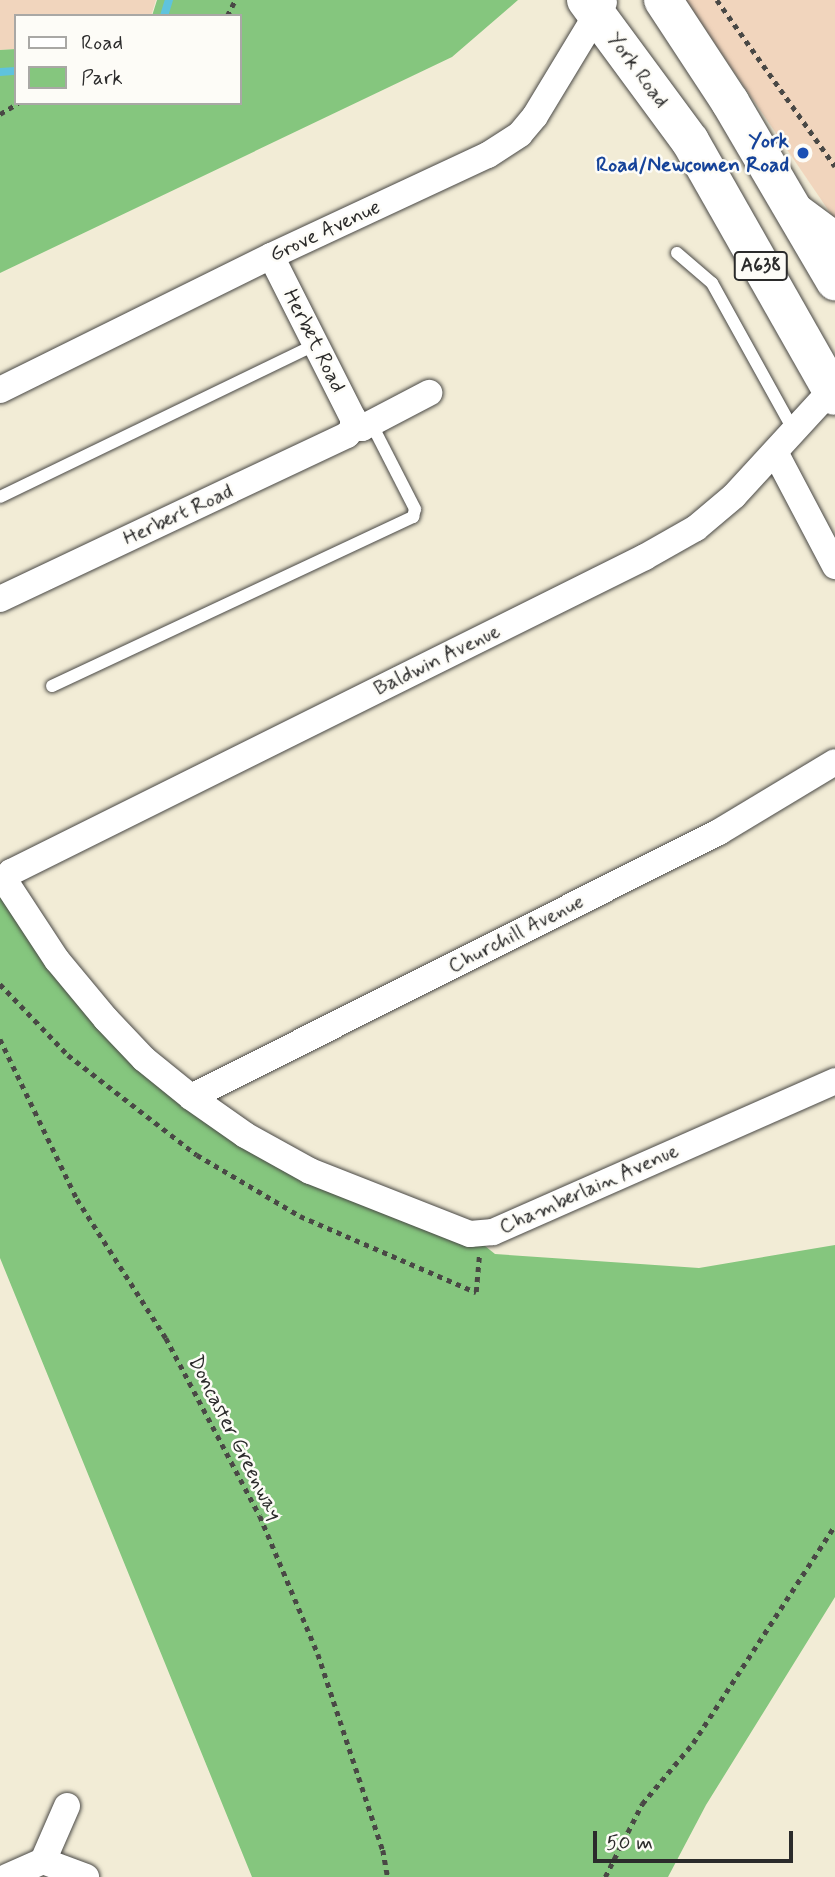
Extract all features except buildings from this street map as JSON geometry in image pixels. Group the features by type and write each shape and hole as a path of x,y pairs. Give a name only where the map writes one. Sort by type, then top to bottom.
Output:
{"highway":[{"name":"A638","path":"663,0 730,102 835,281"},
{"name":"York Road","path":"596,5 690,141 834,391"}],"street":[{"name":"Grove Avenue","path":"0,390 271,256 488,155 520,134 596,5"},
{"path":"788,199 835,234"},
{"name":"Herbet Road","path":"271,256 353,418 362,426"},
{"name":"Baldwin Avenue","path":"6,878 11,872 645,557 696,528 734,496 834,391"},
{"name":"Herbert Road","path":"0,599 347,435 429,393"},
{"path":"775,452 835,566"},
{"name":"Churchill Avenue","path":"191,1097 719,832 835,762"},
{"name":"Chamberlain Avenue","path":"6,878 7,884 57,960 106,1019 144,1059 191,1097 245,1135 310,1171 470,1234 493,1232 835,1081"},
{"path":"7,1877 43,1861 67,1806"},
{"path":"43,1861 86,1877"}],"lane":[{"path":"677,253 712,283 794,431"},
{"path":"0,497 316,344"},
{"path":"52,686 413,517 415,509 362,426"}],"path":[{"path":"717,0 835,166"},
{"name":"Doncaster Greenway","path":"0,1039 77,1199 166,1338 260,1516 318,1654 383,1850 388,1877"},
{"path":"604,1877 642,1804 692,1743 835,1525"}],"shaded area":[{"path":"0,0 156,0 152,14 14,14 14,49 0,50"},
{"path":"686,0 835,0 835,220 724,57"}],"green space":[{"path":"157,0 518,0 452,57 0,273 0,50 14,49 14,105 242,105 242,14 153,14"},
{"path":"0,890 191,1097 245,1135 470,1234 495,1254 699,1268 835,1245 835,1597 706,1805 668,1877 252,1877 0,1258"}],"waterway":[{"path":"165,14 169,0"},
{"path":"0,72 14,71"}],"place":[{"name":"York Road/Newcomen Road","path":"803,153"}]}
